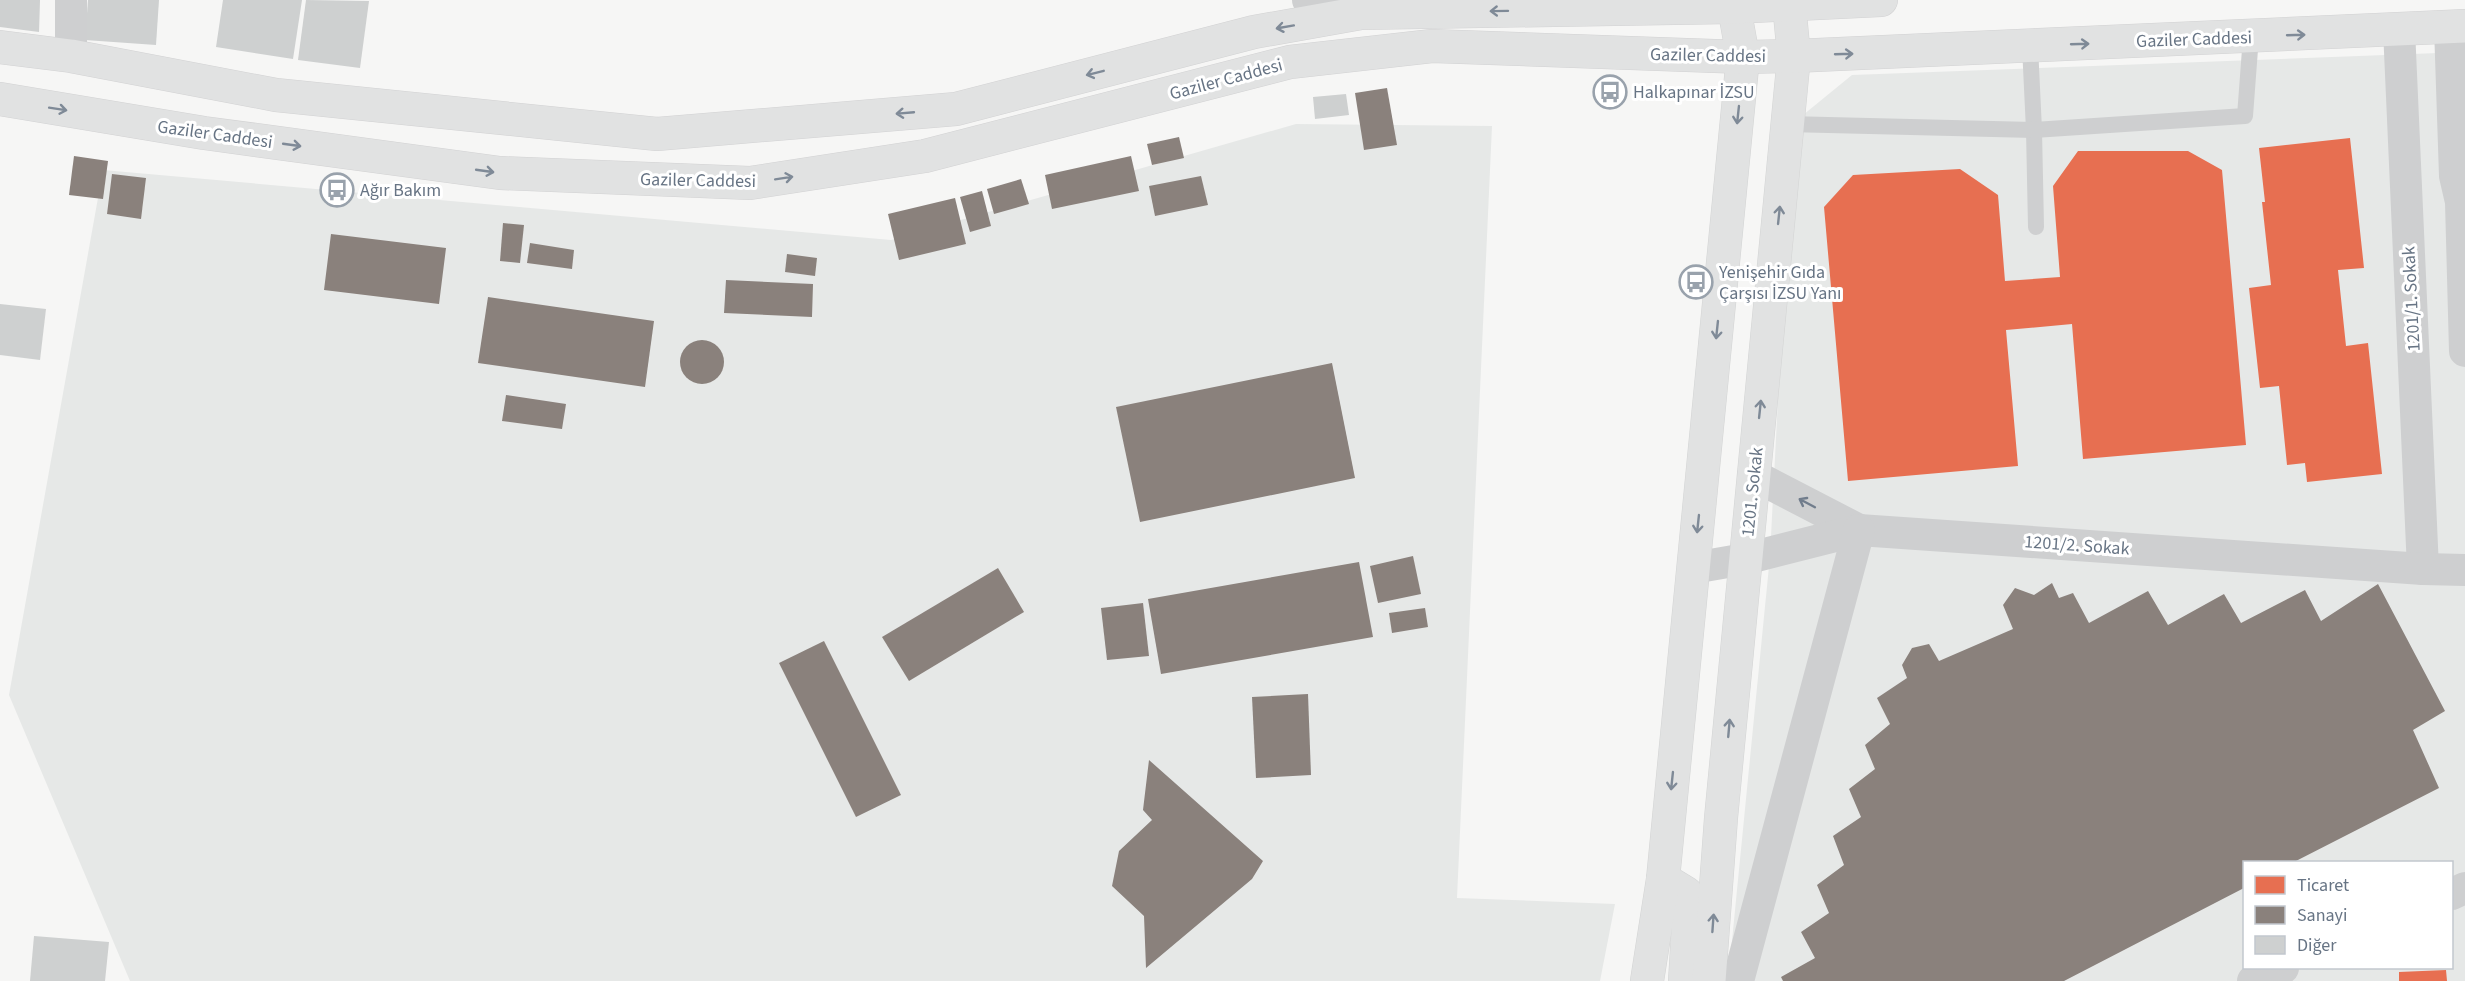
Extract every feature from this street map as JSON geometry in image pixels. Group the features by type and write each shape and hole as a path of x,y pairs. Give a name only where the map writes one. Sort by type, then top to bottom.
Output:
{"main road":[{"name":"Gaziler Caddesi","path":"0,47 71,56 276,95 657,134 956,109 1359,5 1734,8 1881,0"},
{"name":"1201. Sokak","path":"1709,981 1721,818 1794,56 1789,4"},
{"path":"1647,981 1663,879 1743,57 1734,8"},
{"name":"Gaziler Caddesi","path":"0,99 204,133 500,173 750,183 925,156 1290,62 1432,46 1743,57 2457,26"},
{"path":"1663,879 1686,893 1688,931 1685,981"}],"street":[{"path":"71,0 71,56"},
{"path":"1308,0 1359,5"},
{"path":"2457,26 2465,351"},
{"name":"1201/1. Sokak","path":"2399,28 2423,569"},
{"path":"1738,981 1858,530 1754,475"},
{"name":"1201/2. Sokak","path":"1693,568 1745,559 1858,530 2465,570"},
{"path":"2253,981 2281,969"}],"lane":[{"path":"1787,124 2034,130 2245,116 2251,36"},
{"path":"2030,46 2036,227"}],"shaded area":[{"path":"2465,52 2465,981 1728,981 1770,556 1792,124 1852,75"},
{"path":"1296,124 1492,126 1457,898 1615,904 1600,981 130,981 9,695 103,170 891,240"}],"building: Ticaret":[{"path":"2350,138 2364,268 2338,270 2346,346 2368,343 2382,474 2307,482 2305,463 2287,465 2279,386 2260,388 2249,288 2271,285 2259,148"},
{"path":"2078,151 2188,151 2222,170 2246,445 2083,459 2072,324 2006,330 2018,466 1848,481 1824,207 1853,175 1960,169 1998,195 2005,281 2060,277 2053,186"},
{"path":"2446,970 2447,981 2399,981 2399,972"}],"building: Sanayi":[{"path":"1387,88 1397,145 1364,150 1355,93"},
{"path":"1179,137 1184,158 1152,165 1147,144"},
{"path":"74,156 108,161 103,199 69,195"},
{"path":"1131,156 1139,191 1052,209 1045,175"},
{"path":"112,174 146,178 141,219 107,214"},
{"path":"1201,176 1208,205 1155,216 1149,186"},
{"path":"1021,179 1029,204 994,214 987,189"},
{"path":"982,191 991,226 970,232 960,197"},
{"path":"955,198 966,244 899,260 888,214"},
{"path":"503,223 524,225 520,263 500,261"},
{"path":"331,234 446,248 439,304 324,290"},
{"path":"530,243 574,250 572,269 527,263"},
{"path":"787,254 817,258 815,276 785,272"},
{"path":"726,280 813,284 812,317 724,313"},
{"path":"488,297 654,321 645,387 478,363"},
{"path":"702,340 718,346 724,362 718,378 702,384 686,378 680,362 686,346"},
{"path":"1332,363 1355,478 1140,522 1116,407"},
{"path":"506,395 566,404 562,429 502,421"},
{"path":"1413,556 1421,594 1378,603 1370,566"},
{"path":"1359,562 1373,637 1161,674 1148,599"},
{"path":"998,568 1024,612 909,681 882,637"},
{"path":"2052,583 2059,598 2073,593 2089,623 2148,591 2168,625 2224,594 2241,623 2305,590 2321,621 2378,584 2445,711 2413,730 2439,788 2296,861 2243,861 2243,889 2064,981 1783,981 1781,977 1815,958 1801,932 1829,913 1817,885 1844,865 1833,836 1861,817 1849,789 1875,769 1865,745 1890,724 1877,698 1907,678 1902,665 1912,648 1929,644 1939,661 2013,629 2003,605 2015,588 2034,595"},
{"path":"1143,603 1149,656 1107,660 1101,608"},
{"path":"1425,608 1428,627 1392,633 1389,613"},
{"path":"824,641 901,795 856,817 779,663"},
{"path":"1308,694 1311,775 1256,778 1252,697"},
{"path":"1149,760 1263,861 1252,879 1146,968 1144,916 1112,886 1119,851 1152,820 1143,810"}],"building: Diğer":[{"path":"0,0 40,0 39,32 0,27"},
{"path":"88,0 159,0 156,45 85,40"},
{"path":"223,0 302,0 293,59 216,47"},
{"path":"306,0 369,1 360,68 298,60"},
{"path":"1346,94 1349,115 1315,119 1313,97"},
{"path":"0,304 46,309 40,360 0,355"},
{"path":"34,936 109,942 105,981 30,981"}],"place":[{"name":"Halkapınar İZSU","path":"1610,92"},
{"name":"Ağır Bakım","path":"337,190"},
{"name":"Yenişehir Gıda Çarşısı İZSU Yanı","path":"1696,282"}]}
